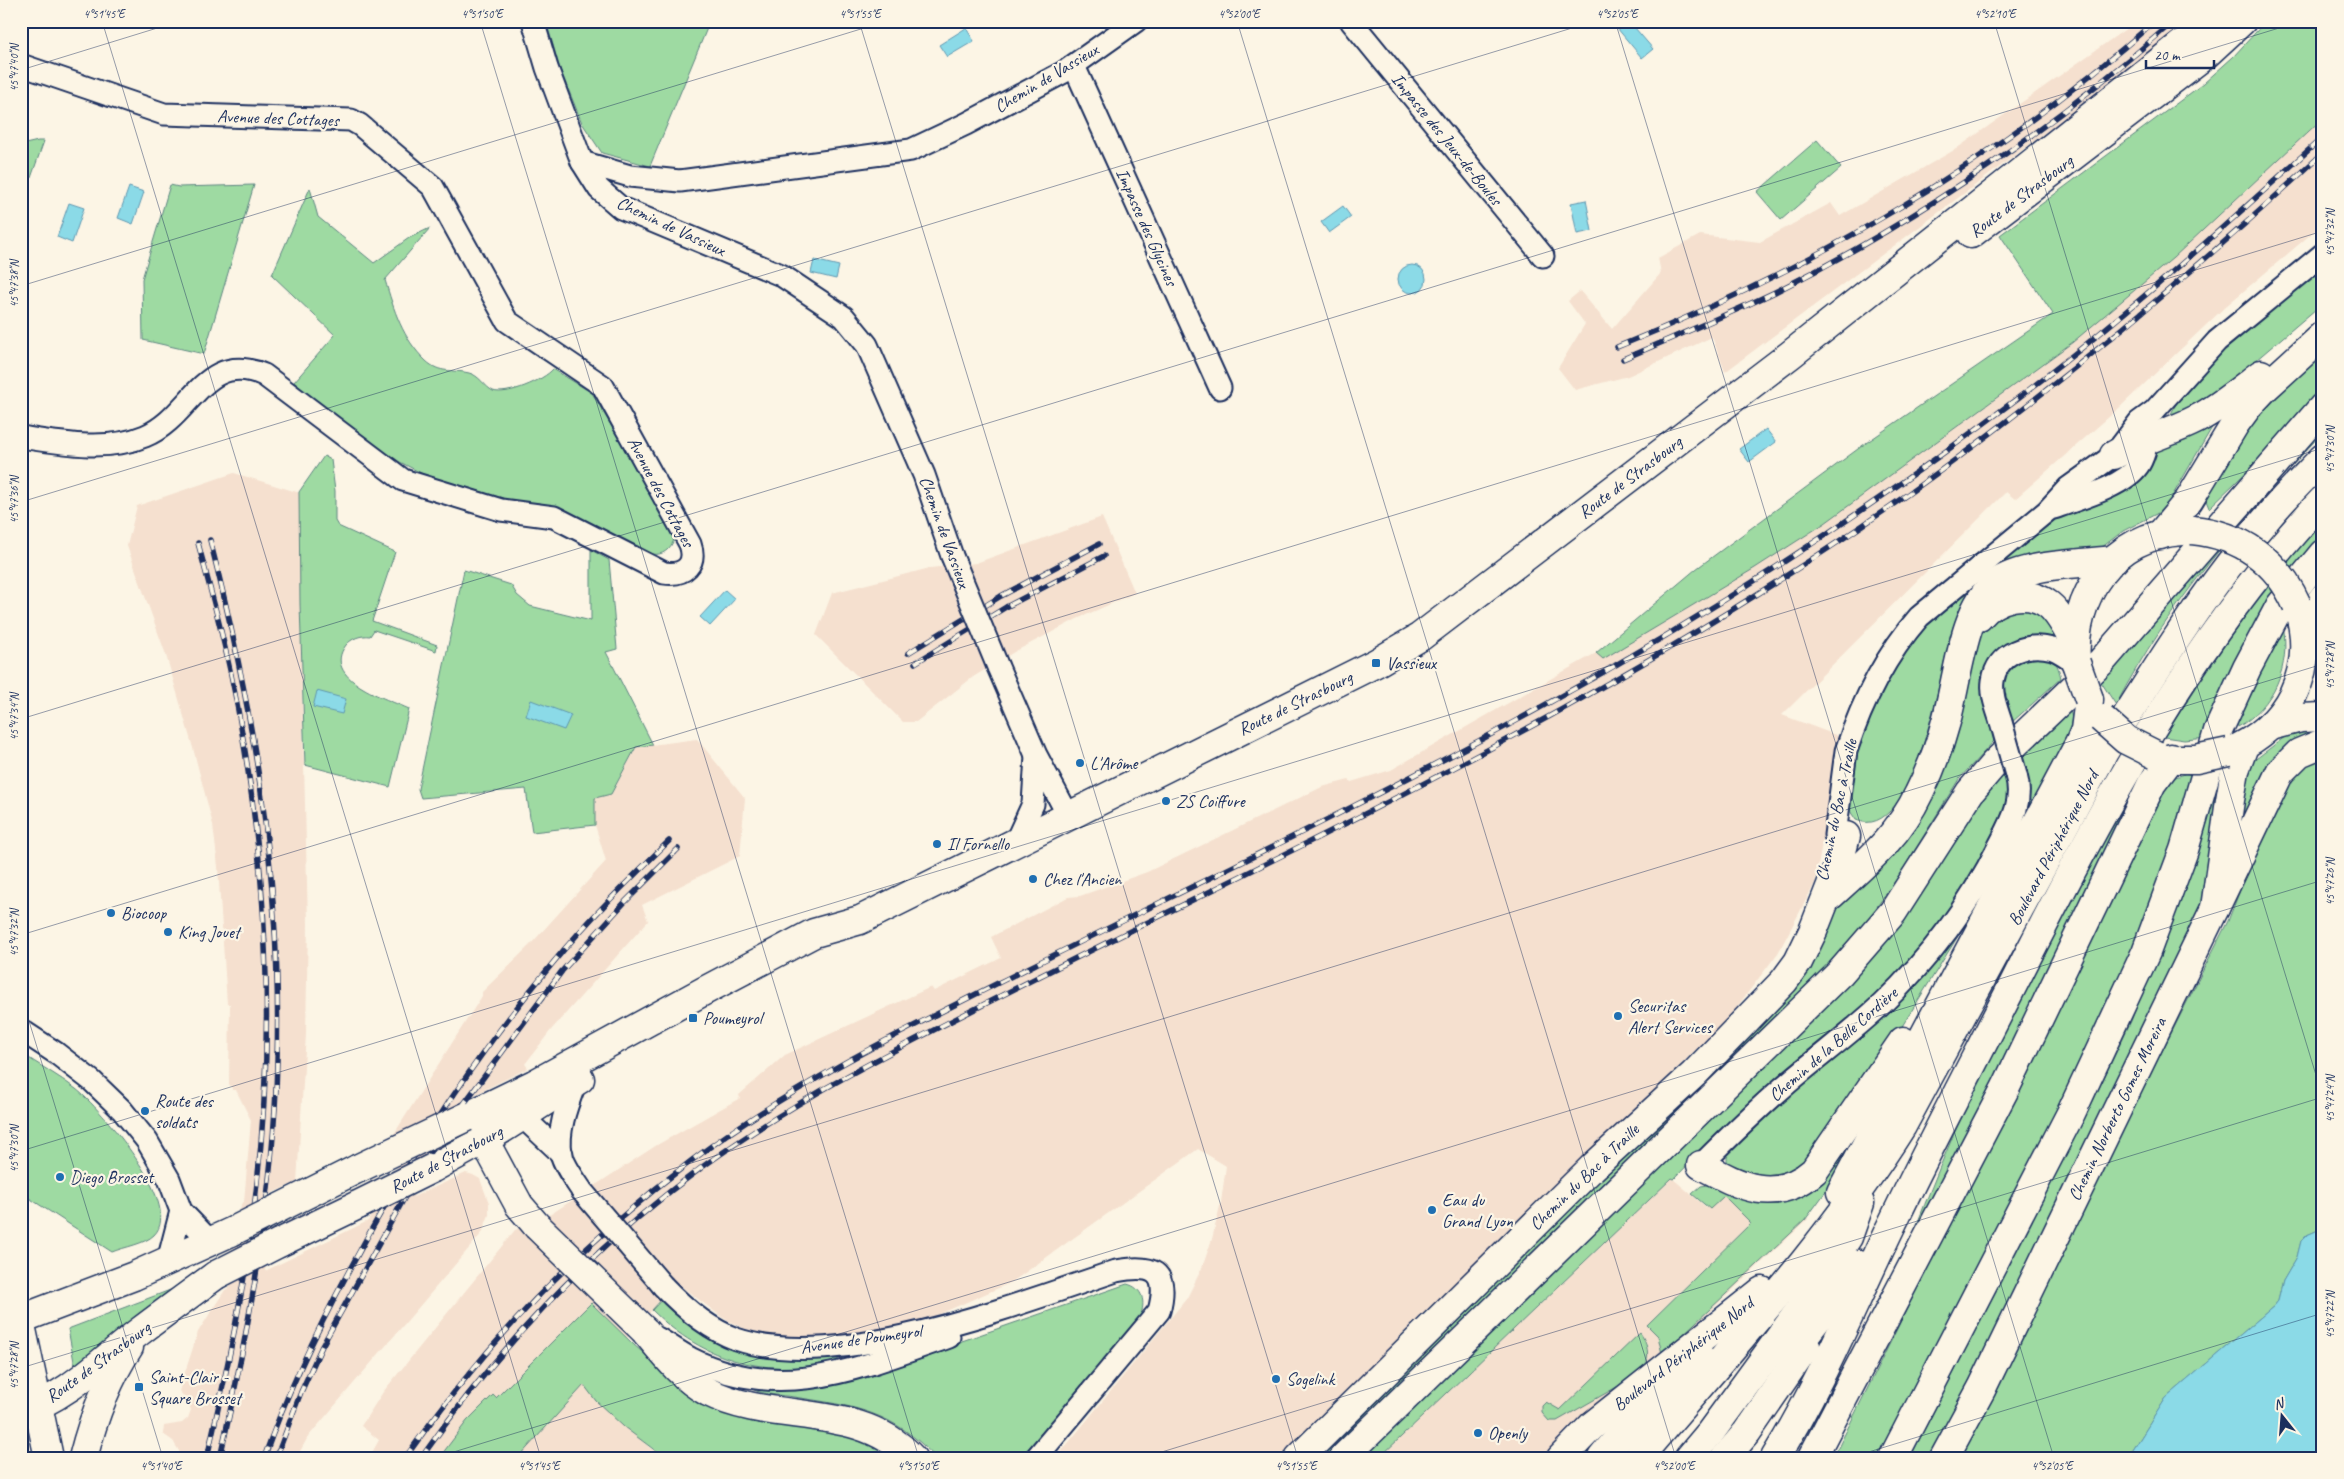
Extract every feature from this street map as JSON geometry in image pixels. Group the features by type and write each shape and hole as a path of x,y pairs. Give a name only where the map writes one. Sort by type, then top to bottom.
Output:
{"main road":[{"name":"Route de Strasbourg","path":"21,1319 168,1262 221,1237 534,1084 814,933 860,920 1376,663 1420,637 1790,356 2211,21"},
{"name":"Route de Strasbourg","path":"1790,356 1875,305 2036,185 2205,55 2242,21"},
{"path":"2114,455 2213,410 2323,325"},
{"path":"2160,535 2189,500 2235,424 2249,405 2323,335"},
{"path":"1343,1458 1840,973 1893,912 1970,792 1988,771 2101,662 2323,407"},
{"name":"Boulevard Périphérique Nord","path":"1655,1458 1870,1176 1902,1126 2104,752 2168,650 2268,516 2323,458"},
{"name":"Boulevard Périphérique Nord","path":"1893,1222 2063,887 2130,765 2216,631 2290,535 2323,500"},
{"path":"2076,654 2080,613 2085,598 2102,571 2136,543 2160,535 2192,530 2222,535 2250,547 2262,556 2283,578 2307,621 2323,676"},
{"path":"1893,1458 2071,1112 2146,952 2184,850 2218,732 2247,668 2280,606 2323,554"},
{"path":"1843,851 1884,846 1902,823 1920,792 1945,725 1964,641 1982,599 1995,584 2032,570 2114,560"},
{"path":"1969,630 1983,611 1999,601 2014,596 2030,596 2041,600 2059,616 2076,654 2095,709 2126,740 2169,757 2196,759 2236,749 2270,726 2280,716 2294,692 2307,621"},
{"path":"1602,1458 1616,1441 1809,1255 2079,744 2095,709"},
{"path":"2270,726 2301,718 2323,717"},
{"path":"2215,908 2280,772 2299,753 2323,743"},
{"name":"Chemin Norberto Gomes Moreira","path":"1944,1458 1982,1388 2215,908 2235,770 2236,749"},
{"path":"1812,1458 2006,1087 2152,783 2169,757"},
{"name":"Chemin du Bac à Traille","path":"1299,1458 1592,1168 1701,1067 1784,981 1798,962 1827,898 1843,851"},
{"name":"Chemin du Bac à Traille","path":"1763,1002 1803,931 1843,851"},
{"name":"Route de Strasbourg","path":"30,1409 70,1388 138,1332 216,1275 433,1168 484,1140 525,1116 576,1081 834,943 860,920"},
{"path":"1701,1164 1732,1181 1763,1190 1778,1190 1800,1184 1814,1172 1950,971 1973,942"},
{"path":"494,1102 482,1114 481,1123 484,1140 519,1205 537,1226 645,1331 686,1377 708,1392 748,1406 867,1427 888,1436 912,1458"},
{"path":"1688,1458 1710,1433 1766,1358 1848,1237 1870,1176"},
{"path":"1708,1458 1739,1421 1893,1222"},
{"path":"1725,1458 1747,1432 1893,1222"},
{"path":"1739,1458 1752,1442 1893,1222"},
{"path":"1755,1458 1893,1222"},
{"path":"1775,1458 1797,1422 1893,1222"},
{"path":"1797,1458 1893,1222"},
{"path":"1812,1458 1893,1222"},
{"name":"Boulevard Périphérique Nord","path":"1561,1458 1593,1425 1809,1255"},
{"name":"Boulevard Périphérique Nord","path":"1581,1458 1603,1433 1809,1255"},
{"name":"Boulevard Périphérique Nord","path":"1618,1458 1809,1255"},
{"name":"Boulevard Périphérique Nord","path":"1638,1458 1809,1255"},
{"path":"21,1325 30,1409 49,1458"},
{"path":"83,1458 91,1426 108,1385 138,1332"}],"street":[{"path":"533,21 547,68 582,162"},
{"name":"Chemin de Vassieux","path":"582,162 630,176 680,181 911,150 966,124 1074,66 1136,21"},
{"name":"Impasse des Jeux-de-Boules","path":"1351,21 1543,256"},
{"name":"Avenue des Cottages","path":"21,66 164,114 351,120 360,125 433,187 507,321 603,386 686,535 693,554 691,564 684,572 673,575 664,573 554,517 502,510 403,480 264,375 250,369 232,368 214,376 164,425 146,436 122,442 89,444 21,437"},
{"name":"Impasse des Glycines","path":"1074,66 1220,388"},
{"name":"Chemin de Vassieux","path":"582,162 599,189 621,208 781,275 844,317 867,346 924,475 952,556 998,667 1036,755 1068,815"},
{"name":"Chemin du Bac à Traille","path":"1843,851 1846,751 1875,679 1902,636 2047,511 2068,488 2114,455 2139,422 2154,411 2217,341 2323,254"},
{"name":"Chemin du Bac à Traille","path":"2047,511 2107,488 2130,474 2142,458 2154,411"},
{"name":"Chemin de la Belle Cordière","path":"1701,1164 1749,1118 1857,1026 1906,980 1947,928 1990,864 2016,813 2019,794 2016,775 1994,696 1993,680 1997,668 2004,658 2015,651 2042,647 2076,654"},
{"name":"Chemin de Vassieux","path":"1016,841 1033,804 1036,755"},
{"path":"21,1030 92,1081 122,1110 151,1149 169,1179 181,1211 168,1262"},
{"name":"Avenue de Poumeyrol","path":"562,1154 561,1138 566,1110 576,1081"},
{"name":"Avenue de Poumeyrol","path":"494,1102 503,1102 513,1106 562,1154 582,1191 663,1286 694,1315 734,1338 765,1347 806,1349 842,1346 928,1330 1116,1271 1138,1266 1149,1268 1158,1275 1163,1286 1163,1297 1159,1311 1036,1458"},
{"path":"181,1211 221,1237"},
{"name":"Avenue de Poumeyrol","path":"645,1331 690,1358 716,1368 766,1380 802,1379 849,1371 930,1344 1116,1271"}],"shaded area":[{"path":"2137,21 2186,21 2136,65 1725,372 1712,337 1628,376 1575,390 1558,368 1585,324 1568,301 1580,291 1612,329 1661,273 1658,258 1700,235 1760,242 1831,203 1840,216 1956,149"},
{"path":"2266,21 2323,21 2323,224 2226,306 2118,409 2015,499 2006,492 1782,715 1841,737 1815,883 1778,953 1730,1016 1282,1458 1056,1458 1187,1298 1202,1268 1212,1239 1221,1202 1226,1166 1198,1149 1012,1282 926,1320 881,1330 831,1337 776,1337 745,1329 723,1318 677,1283 584,1385 650,1448 668,1458 369,1458 379,1440 361,1426 383,1392 515,1230 551,1214 657,1145 740,1098 739,1095 785,1055 931,987 934,991 1001,958 991,937 1068,897 1080,896 1147,872 1322,787 1349,780 1351,782 1391,770 1596,653 1696,569 1866,443 2053,314 2000,235 2204,83 2233,57"},
{"path":"234,473 300,493 300,604 308,924 306,1034 297,1182 272,1193 265,1271 368,1221 423,1121 392,1137 482,996 482,992 530,945 606,861 595,825 594,798 611,794 636,747 697,739 745,798 740,856 642,905 648,921 551,1030 525,1064 528,1068 474,1095 413,1197 466,1173 473,1175 480,1179 489,1203 489,1215 482,1233 308,1437 298,1455 303,1458 180,1458 179,1451 173,1441 163,1434 164,1426 182,1423 188,1418 191,1410 188,1401 179,1391 198,1332 225,1290 230,1287 241,1204 244,1202 251,1120 236,1090 233,1090 229,1084 230,1004 227,1004 218,867 213,825 166,655 127,546 137,506"},
{"path":"1102,517 1135,593 1077,619 1014,652 973,677 916,722 903,722 816,635 832,593 930,568 976,563"},
{"path":"1672,1178 1706,1207 1719,1191 1792,1196 1808,1219 1674,1345 1544,1458 1379,1458"}],"green space":[{"path":"546,21 710,21 650,166 602,153 582,123 560,69"},
{"path":"2266,21 2323,21 2323,118 2173,258 2073,342 1825,523 1755,568 1603,659 1596,653 1696,569 1866,443 2053,314 2000,235 2204,83 2233,57"},
{"path":"1817,140 1841,168 1781,220 1757,192"},
{"path":"44,141 21,206 21,145"},
{"path":"170,185 179,187 254,185 204,354 143,340 142,279"},
{"path":"310,188 318,217 374,263 409,238 430,228 385,280 400,323 411,343 426,361 436,368 473,374 493,391 507,391 525,386 542,378 553,369 592,393 659,507 674,540 668,549 660,554 652,554 552,505 509,500 425,475 400,462 361,436 322,407 294,382 335,335 272,275"},
{"path":"2323,258 2323,303 2208,401 2168,420 2177,402 2227,346"},
{"path":"2323,350 2323,389 2260,459 2209,508 2205,498 2232,446 2269,403"},
{"path":"2323,423 2323,432 2237,528 2184,596 2159,631 2116,705 2101,682"},
{"path":"2214,424 2170,500 2158,513 2123,531 2101,548 1960,611 1951,633 1922,749 1909,781 1894,806 1877,821 1856,820 1850,811 1859,733 1882,677 1943,605 2154,445"},
{"path":"324,456 331,460 335,491 335,521 338,526 395,552 372,621 437,645 436,651 374,630 370,636 351,640 340,657 342,668 349,678 373,693 409,709 390,787 305,765 299,492"},
{"path":"2323,520 2323,536 2312,547 2209,738 2184,740 2164,737 2220,652 2259,598 2279,571"},
{"path":"591,550 609,560 617,649 606,652 653,745 636,747 611,794 595,798 595,825 532,832 526,789 421,798 418,789 464,570 511,585 517,595 530,606 591,621"},
{"path":"2015,605 2047,615 2059,642 2030,637 1985,700 1994,741 1959,779 1898,877 1854,939 1328,1458 1321,1458 1753,1027 1844,892 1894,848 1983,627"},
{"path":"2283,625 2284,655 2282,670 2277,684 2261,708 2238,727 2237,721"},
{"path":"2033,655 2053,660 2061,678 2011,723 2004,705 2002,681 2017,661"},
{"path":"2070,710 2072,718 2069,733 2012,849 1896,1036 1814,1159 1778,1183 1730,1168 1727,1162 1727,1154 1987,881 2020,750"},
{"path":"2323,724 2234,848 2248,765 2290,733"},
{"path":"2323,752 2323,1228 2307,1235 2301,1241 2297,1257 2283,1281 2278,1301 2274,1306 2166,1398 2128,1458 1954,1458 1969,1433 2228,921 2279,791 2286,779"},
{"path":"2002,766 2010,787 2008,803 1991,847 1951,908 1898,975 1867,1009 1742,1109 1674,1179 1672,1178 1379,1458 1363,1458 1803,1023"},
{"path":"2145,766 2153,768 1895,1280 1948,1148 1999,1036 2069,900"},
{"path":"2225,769 2206,893 2034,1260 1935,1458 1910,1458 2093,1101 2131,1021 2198,848 2215,771"},
{"path":"2185,774 2200,776 2138,949 1963,1298 1876,1458 1833,1458 2051,1018 2166,780"},
{"path":"21,1053 76,1089 119,1135 149,1180 158,1202 160,1221 154,1235 150,1238 112,1252 26,1196 21,1178"},
{"path":"1889,1082 1827,1190 1805,1220 1662,1354 1658,1336 1647,1325 1751,1223 1724,1196 1710,1209 1692,1194 1701,1186 1707,1185 1762,1202"},
{"path":"1127,1284 1137,1289 1142,1296 1143,1306 1140,1317 1020,1458 936,1458 920,1442 904,1430 888,1420 871,1413 835,1404 767,1394 752,1389 752,1387 878,1370"},
{"path":"178,1287 75,1367 68,1329"},
{"path":"664,1297 686,1317 838,1356 838,1361 787,1368 762,1366 738,1361 715,1353 693,1342 672,1328 652,1310"},
{"path":"591,1303 634,1345 687,1390 851,1432 898,1458 665,1458 624,1427 596,1401 584,1385 518,1458 439,1458 467,1421 493,1395 496,1398"},
{"path":"1640,1333 1648,1352 1643,1372 1557,1421 1549,1421 1542,1413 1542,1406 1546,1402 1560,1410"}],"water":[{"path":"1625,21 1629,21 1653,49 1642,58 1617,28"},
{"path":"966,28 974,41 947,57 939,45"},
{"path":"129,187 144,192 133,224 118,218"},
{"path":"1586,200 1592,231 1577,234 1571,203"},
{"path":"69,203 84,208 72,243 57,237"},
{"path":"1343,206 1351,217 1329,233 1321,222"},
{"path":"814,260 839,266 836,279 811,273"},
{"path":"1412,265 1422,269 1426,279 1422,289 1412,293 1402,289 1398,279 1402,269"},
{"path":"1766,429 1776,442 1749,462 1739,449"},
{"path":"725,590 735,599 710,626 700,617"},
{"path":"317,691 346,699 342,714 313,707"},
{"path":"531,700 571,715 564,730 526,716"},
{"path":"2323,1228 2323,1458 2128,1458 2166,1398 2274,1306 2278,1301 2283,1281 2297,1257 2301,1241 2307,1235"}],"railway":[{"path":"1617,347 1690,316 1762,282 1832,246 1900,207 2031,121 2155,21"},
{"path":"1623,359 1775,292 1829,264 1933,203 2033,134 2081,98 2174,21"},
{"path":"405,1458 435,1416 501,1336 536,1298 650,1193 730,1133 813,1081 898,1034 1352,807 1480,740 1605,671 1726,599 1845,522 2018,398 2135,304 2323,137"},
{"path":"421,1458 483,1377 551,1300 625,1229 705,1165 785,1112 869,1064 1487,750 1596,690 1777,582 1908,494 2069,373 2223,243 2323,153"},
{"path":"210,540 240,669 262,798 275,928 277,994 275,1111 265,1211 241,1360 220,1458"},
{"path":"198,543 230,668 248,770 261,890 266,1011 262,1132 252,1226 235,1326 207,1458"},
{"path":"908,653 1001,596 1099,544"},
{"path":"915,663 1006,607 1104,556"},
{"path":"264,1458 293,1385 326,1315 394,1189 443,1111 495,1036 552,964 594,916 669,841"},
{"path":"276,1458 301,1392 322,1346 435,1143 562,971 625,902 678,849"}],"place":[{"name":"Vassieux","path":"1376,663"},
{"name":"L'Arôme","path":"1080,763"},
{"name":"ZS Coiffure","path":"1166,801"},
{"name":"Il Fornello","path":"937,844"},
{"name":"Chez l'Ancien","path":"1033,879"},
{"name":"Biocoop","path":"111,913"},
{"name":"King Jouet","path":"168,932"},
{"name":"Securitas Alert Services","path":"1618,1016"},
{"name":"Poumeyrol","path":"693,1018"},
{"name":"Route des soldats","path":"145,1111"},
{"name":"Diego Brosset","path":"60,1177"},
{"name":"Eau du Grand Lyon","path":"1432,1210"},
{"name":"Sogelink","path":"1276,1379"},
{"name":"Saint-Clair - Square Brosset","path":"139,1387"},
{"name":"Openly","path":"1478,1433"}]}
